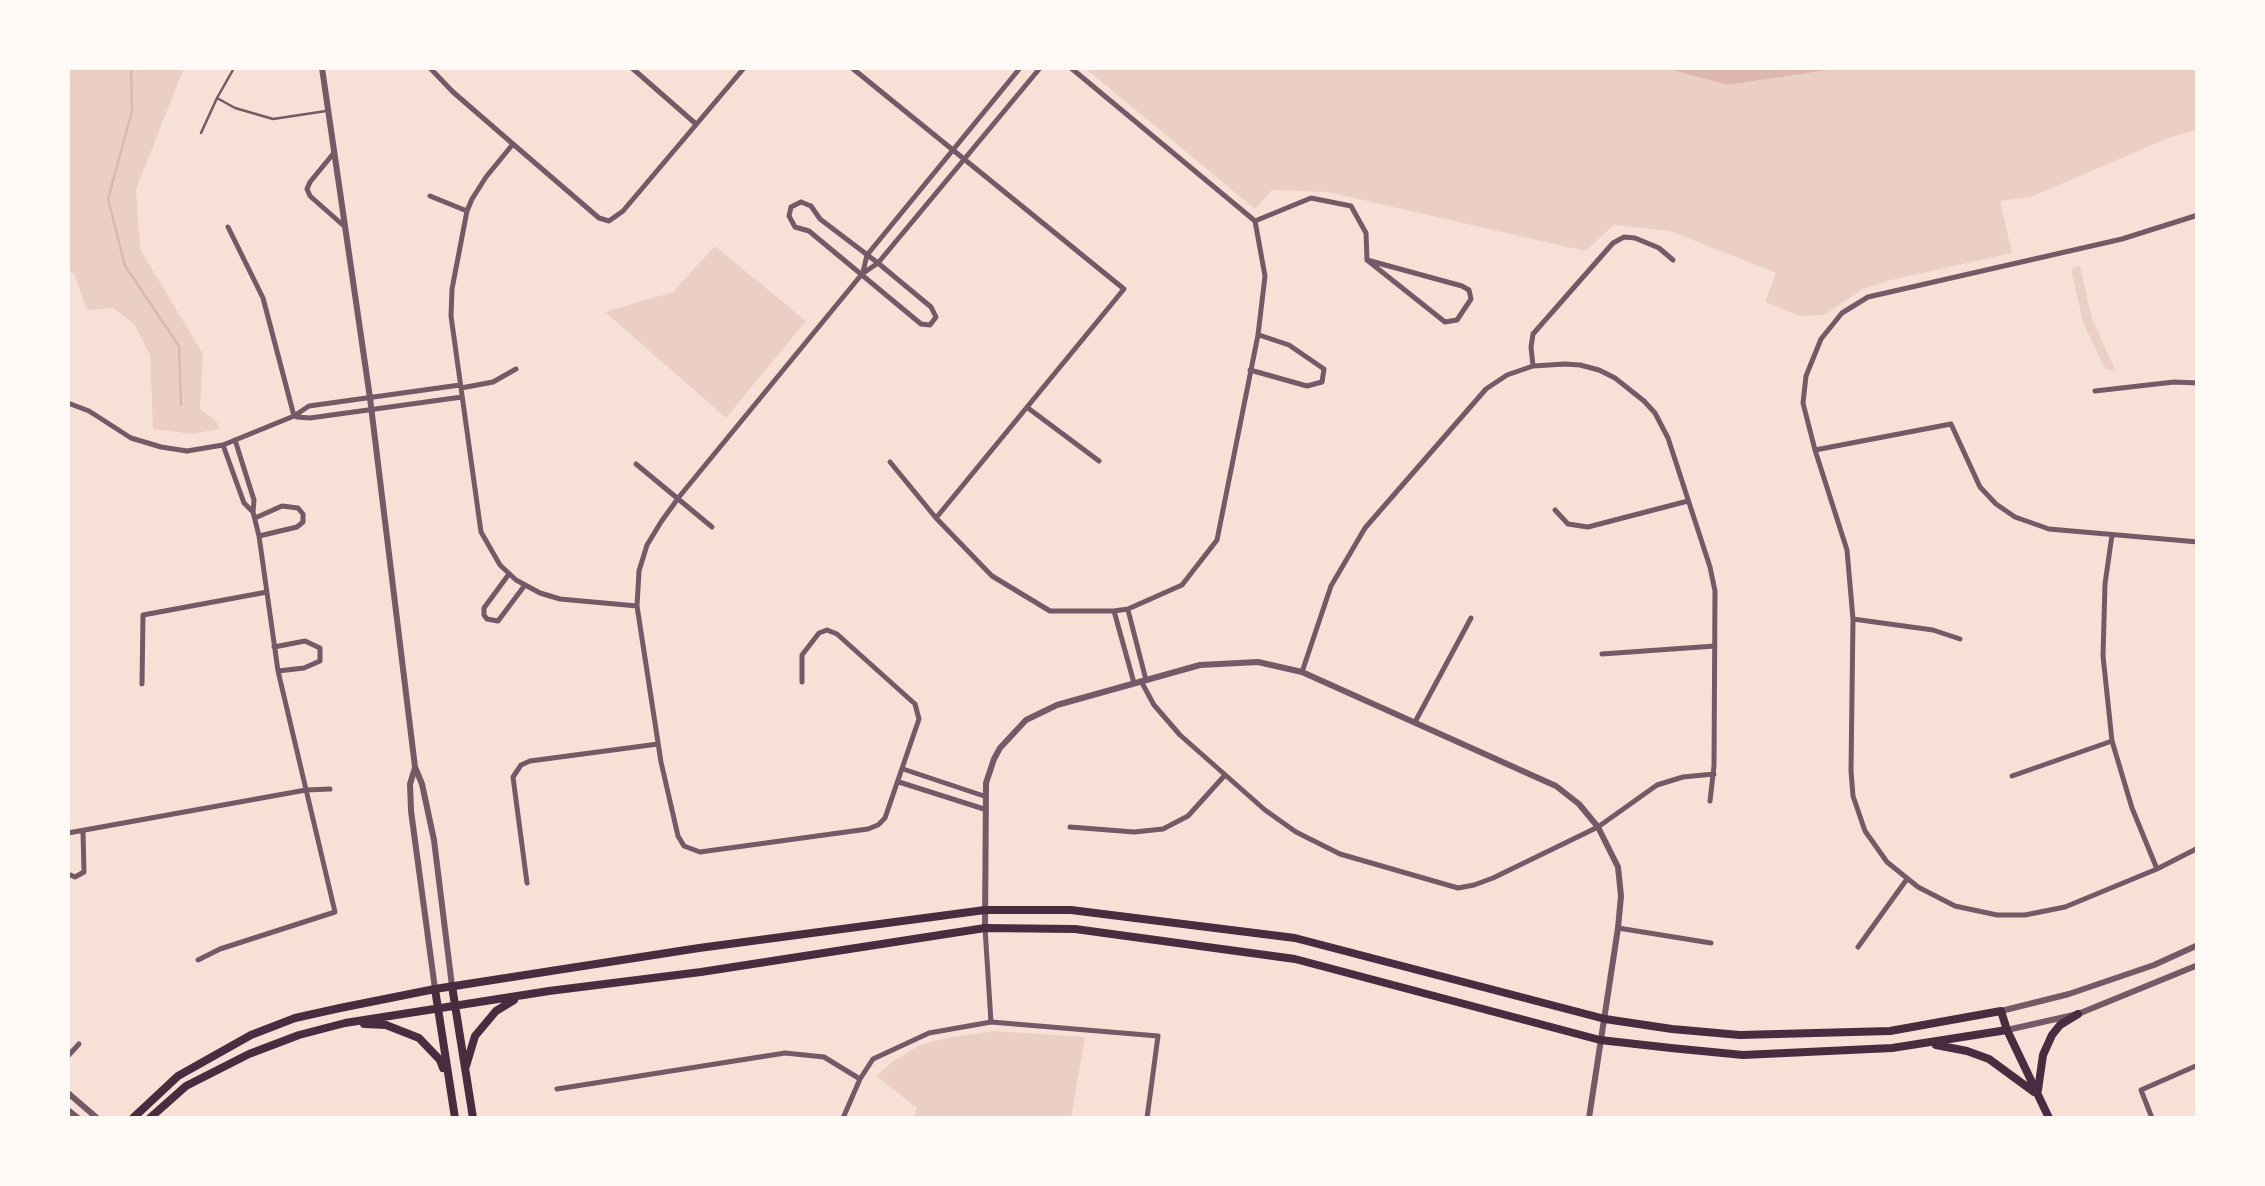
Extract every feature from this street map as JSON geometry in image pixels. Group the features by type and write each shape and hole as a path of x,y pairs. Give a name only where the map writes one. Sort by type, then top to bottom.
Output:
{"main road":[{"path":"133,1118 178,1076 251,1036 296,1018 452,986 986,910 1071,910 1294,938 1605,1019 1672,1029 1740,1034 1890,1030 2001,1012 2049,1118"},
{"path":"150,1118 186,1086 249,1054 298,1035 345,1023 985,928 1075,929 1295,959 1600,1040 1743,1055 1892,1048 2007,1030"},
{"path":"452,986 473,1118"},
{"path":"435,989 454,1118"},
{"path":"465,1070 475,1036 496,1011 519,997"},
{"path":"2037,1095 2046,1048 2060,1026 2078,1014"},
{"path":"345,1023 386,1026 419,1038 440,1060 447,1076"},
{"path":"1927,1043 1989,1059 2037,1095"}],"street":[{"path":"322,68 372,410 415,767 434,840 452,986"},
{"path":"430,68 599,218 609,221 623,211 744,68"},
{"path":"632,68 696,124"},
{"path":"852,68 1124,289 936,518"},
{"path":"862,274 867,255 1020,68"},
{"path":"802,682 802,655 827,630 837,634 917,708 919,719 885,818 872,828 694,852 684,846 678,836 658,744 637,606 647,545 679,497 862,274 878,263 1040,68"},
{"path":"890,462 936,518 992,576 1050,611 1128,608 1182,584 1216,540 1258,335 1265,276 1254,221 1070,68"},
{"path":"513,144 486,177 467,210 451,302 481,532 509,574 525,586 560,598 637,606"},
{"path":"334,153 307,189 344,226"},
{"path":"430,196 467,210"},
{"path":"1254,221 1311,198 1351,206 1366,233 1367,260 1445,322 1457,320 1471,299 1462,286 1367,260"},
{"path":"801,202 812,206 820,220 878,263 930,307 936,318 930,324 921,324 809,232 795,227 789,216 791,207 801,202"},
{"path":"2198,214 2106,243 1878,294 1850,307 1830,327 1815,350 1804,389 1804,413 1847,550 1852,619 1853,796 1871,842 1887,862 1906,879 1955,906 2025,915 2066,906 2198,848"},
{"path":"228,226 263,298 294,416"},
{"path":"1533,366 1533,334 1613,243 1635,238 1659,248 1673,260"},
{"path":"1250,370 1307,386 1322,382 1324,369 1289,345 1258,335"},
{"path":"1302,672 1331,586 1365,528 1486,388 1533,366 1565,364 1599,370 1630,388 1663,427 1713,579 1714,774 1710,801"},
{"path":"294,416 310,418 372,410 494,382 516,368"},
{"path":"2095,391 2198,383"},
{"path":"68,403 150,444 187,451 222,445 309,406 461,390"},
{"path":"1028,408 1098,461"},
{"path":"1815,450 1951,424 1980,487 2005,511 2038,526 2198,542"},
{"path":"198,960 220,948 335,912 278,671 254,500 235,440"},
{"path":"222,445 244,503 254,515"},
{"path":"636,464 712,527"},
{"path":"1555,510 1568,524 1588,527 1688,500"},
{"path":"254,515 282,506 298,508 303,514 303,522 297,527 259,536"},
{"path":"2112,535 2105,584 2103,656 2112,741 2132,808 2157,869"},
{"path":"509,574 484,608 486,619 498,621 525,586"},
{"path":"142,684 142,614 267,592"},
{"path":"1128,608 1140,681"},
{"path":"1114,611 1140,681 1170,726 1280,822 1310,840 1360,860 1458,888 1494,878 1598,827 1657,785 1672,779 1714,774"},
{"path":"1415,722 1471,618"},
{"path":"1852,619 1933,630 1960,639"},
{"path":"274,647 305,641 320,648 320,662 278,671"},
{"path":"1602,654 1715,646"},
{"path":"991,1022 985,928 984,796 994,759 1009,736 1026,720 1057,705 1200,665 1276,665 1302,672 1556,786 1579,804 1598,827 1618,867 1621,884 1590,1118"},
{"path":"2012,776 2112,741"},
{"path":"527,883 514,782 517,769 530,762 658,744"},
{"path":"415,767 410,784 411,811 435,989"},
{"path":"903,769 984,796"},
{"path":"1070,827 1134,832 1163,829 1188,816 1225,775"},
{"path":"899,782 984,809"},
{"path":"68,834 306,790 330,789"},
{"path":"68,874 75,878 84,872 83,831"},
{"path":"1858,947 1906,879"},
{"path":"1618,928 1711,943"},
{"path":"2001,1012 2126,975 2198,945"},
{"path":"2007,1030 2078,1014 2198,964"},
{"path":"843,1118 873,1059 929,1033 991,1022 1158,1036 1147,1118"},
{"path":"68,1056 79,1044"},
{"path":"558,1088 786,1053 824,1057 860,1079"},
{"path":"2150,1115 2141,1090 2198,1065"},
{"path":"68,1093 97,1118"},
{"path":"68,1110 78,1118"}],"lane":[{"path":"201,133 234,68"},
{"path":"217,98 274,119 328,110"}],"shaded area":[{"path":"68,68 184,68 136,189 140,249 203,354 200,409 217,422 219,429 192,434 153,429 150,355 134,324 113,308 87,310 74,274 68,270"},
{"path":"1085,68 1664,68 1728,85 1842,68 2197,68 2197,130 2168,138 2031,197 2000,201 2012,253 1891,280 1863,289 1824,315 1800,316 1765,302 1776,273 1670,231 1614,225 1585,251 1328,192 1272,190 1255,209"},
{"path":"1664,68 1842,68 1728,85"},
{"path":"715,246 806,321 726,418 605,312 673,292"},
{"path":"2080,266 2092,319 2116,372 2105,369 2083,322 2071,268"},
{"path":"995,1031 1085,1037 1071,1118 913,1118 917,1108 876,1076 920,1045"}],"waterway":[{"path":"131,68 132,111 108,199 125,266 179,346 181,405"}]}
